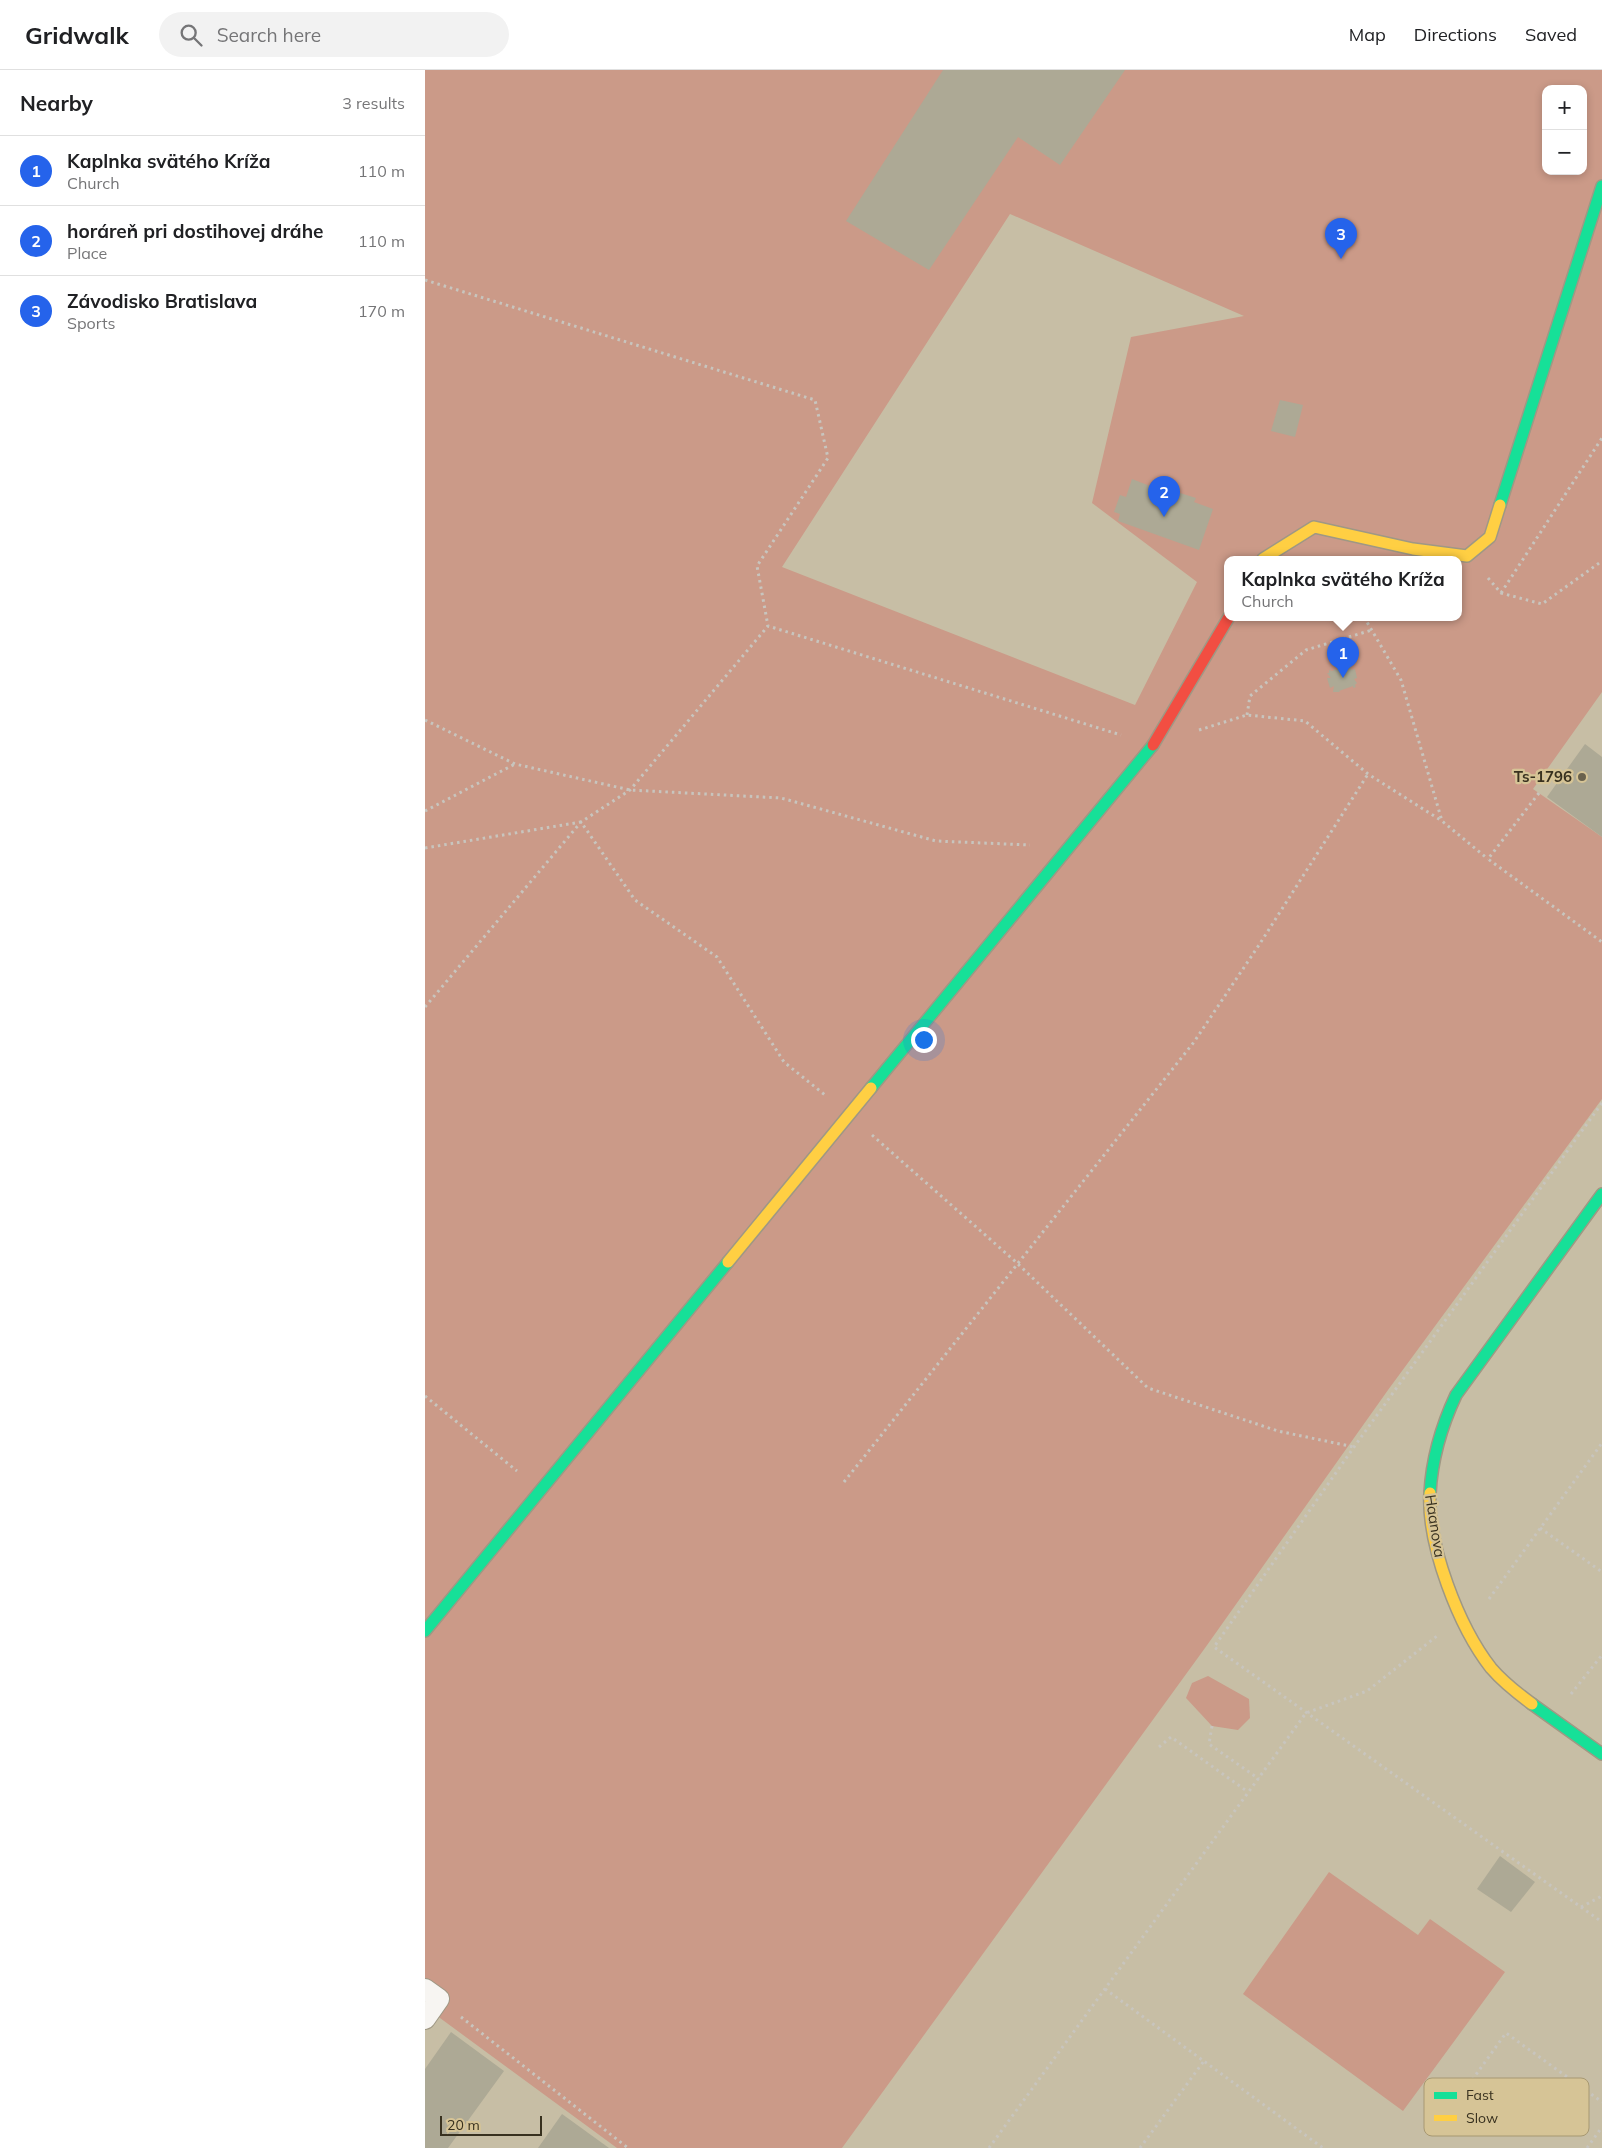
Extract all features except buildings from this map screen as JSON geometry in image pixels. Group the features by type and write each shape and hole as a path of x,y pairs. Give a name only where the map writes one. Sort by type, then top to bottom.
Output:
{"street":[{"path":"1268,556 1314,527 1413,548 1467,556 1489,537 1602,186"},
{"path":"425,1631 1153,745 1227,621"},
{"name":"Haanova","path":"1602,1194 1456,1396 1442,1423 1435,1447 1428,1497 1439,1559 1466,1628 1487,1662 1513,1690 1602,1754"}],"lane":[{"path":"425,2019 432,1994"}],"path":[{"path":"425,280 815,400 828,458 757,566 768,626"},
{"path":"1602,438 1501,593 1542,604 1602,561"},
{"path":"1367,621 1401,680 1443,821"},
{"path":"768,626 1153,745 1247,715 1305,721 1368,774 1443,821 1488,859 1602,942"},
{"path":"425,1007 581,822 630,790 768,626"},
{"path":"1247,715 1250,696 1306,650 1372,630"},
{"path":"425,720 515,764 630,790 781,798 936,841 1069,847"},
{"path":"425,811 515,764"},
{"path":"844,1482 1194,1042 1259,945 1368,774"},
{"path":"1488,859 1539,793"},
{"path":"425,1396 541,1490"},
{"path":"989,2148 1306,1714 1367,1691 1443,1631 1466,1628 1602,1443"},
{"path":"1540,1528 1602,1572"},
{"path":"1571,1694 1602,1655"},
{"path":"1212,1726 1209,1744 1259,1779"},
{"path":"1159,1747 1171,1737 1249,1792"},
{"path":"1581,1907 1602,1896"},
{"path":"1105,1989 1323,2148"},
{"path":"432,1994 628,2148"},
{"path":"1473,2078 1506,2033 1569,2078"},
{"path":"1140,2148 1204,2061"},
{"path":"1589,2093 1602,2102"},
{"path":"1587,2148 1602,2127"}],"shaded area":[{"path":"425,70 1602,70 1602,692 1533,789 1602,837 1602,1099 1388,1390 1205,1648 842,2148 617,2148 425,2007","holes":["1010,214 1244,316 1131,337 1092,503 1197,582 1135,705 782,567"]},
{"path":"1208,1676 1249,1699 1250,1718 1238,1730 1212,1726 1186,1698 1192,1683"},
{"path":"1329,1872 1418,1935 1430,1919 1505,1972 1427,2078 1424,2078 1424,2082 1403,2111 1243,1994"}],"traffic: fast":[{"path":"1500,505 1602,186"},
{"path":"871,1088 1153,745"},
{"path":"1430,1493 1438,1442 1456,1395 1602,1194"},
{"path":"425,1631 728,1262"},
{"path":"1532,1704 1602,1754"}],"traffic: slow":[{"path":"1268,556 1314,527 1413,549 1467,556 1490,537 1500,505"},
{"path":"728,1262 871,1088"},
{"path":"1430,1493 1430,1514 1440,1560 1447,1585 1468,1631 1491,1668 1510,1687 1532,1704"}],"traffic: jam":[{"path":"1153,745 1227,621"}],"place":[{"name":"Závodisko Bratislava","path":"1341,259"},
{"name":"horáreň pri dostihovej dráhe","path":"1164,517"},
{"name":"Kaplnka svätého Kríža","path":"1343,678"},
{"name":"Ts-1796","path":"1582,777"}]}
